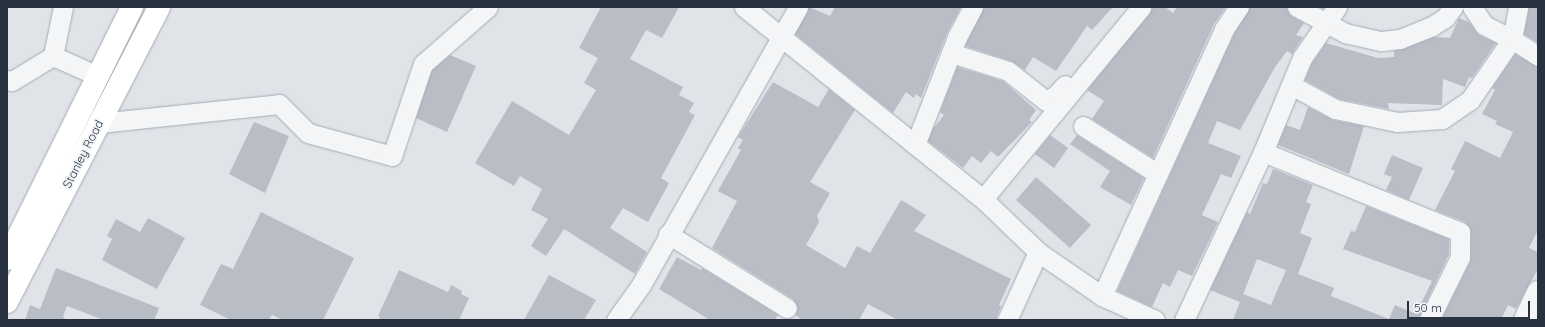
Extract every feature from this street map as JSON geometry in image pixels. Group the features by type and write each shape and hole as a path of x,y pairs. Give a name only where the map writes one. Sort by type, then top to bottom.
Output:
{"main road":[{"name":"Stanley Road","path":"7,259 132,7"},
{"name":"Stanley Road","path":"7,302 159,7"}],"street":[{"path":"7,80 12,82 53,56 63,7"},
{"path":"99,123 280,104 308,133 392,156 422,64 488,7"},
{"path":"744,7 983,199 1038,252 1102,296 1155,320"},
{"path":"616,320 641,286 668,234 783,37 798,7"},
{"path":"915,145 951,53 973,7"},
{"path":"951,53 1008,71 1046,101 1056,95 1130,7"},
{"path":"983,199 1141,7"},
{"path":"1102,296 1224,29 1239,7"},
{"path":"1297,7 1325,24 1366,39 1381,41 1400,39 1432,26 1445,18 1453,7"},
{"path":"1184,320 1262,152 1302,58 1337,7"},
{"path":"1472,7 1484,25 1512,39 1538,56"},
{"path":"1291,85 1335,109 1397,122 1442,119 1470,100 1512,39 1518,7"},
{"path":"53,56 98,76"},
{"path":"1083,126 1158,174"},
{"path":"1262,152 1460,232 1460,256 1429,320"},
{"path":"668,234 787,308"},
{"path":"1007,320 1038,252"},
{"path":"1525,320 1538,292"}],"building":[{"path":"601,7 679,7 662,38 646,30 630,59 683,87 679,95 694,103 689,112 695,115 661,178 669,183 648,222 623,208 610,228 647,252 635,274 564,229 546,256 531,246 548,219 531,210 542,189 520,176 514,186 475,163 512,101 569,135 596,90 584,83 598,58 579,48"},
{"path":"809,7 830,16 835,7 961,7 947,33 921,98 916,94 914,98 906,92 893,113 795,34"},
{"path":"984,7 1113,7 1092,30 1087,26 1056,71 1033,57 1025,70 1011,61 965,46"},
{"path":"1152,7 1165,7 1173,13 1177,7 1226,7 1214,24 1153,158 1092,119 1104,101 1087,90 1149,14"},
{"path":"1250,7 1286,7 1291,16 1304,23 1296,35 1303,37 1292,54 1287,51 1275,67 1240,130 1217,121 1208,143 1241,156 1231,178 1221,174 1202,215 1218,222 1192,276 1178,270 1170,287 1163,283 1152,307 1117,291 1234,34"},
{"path":"1529,7 1538,7 1538,43 1524,34"},
{"path":"1459,18 1469,22 1479,35 1496,43 1472,78 1469,77 1465,87 1443,79 1442,105 1388,103 1389,109 1339,99 1305,80 1312,63 1326,43 1378,58 1394,57 1394,51 1435,37 1450,38"},
{"path":"1515,54 1538,67 1538,230 1529,248 1538,252 1538,269 1516,309 1508,305 1501,320 1441,320 1470,262 1471,232 1465,222 1435,210 1455,171 1451,169 1465,141 1500,158 1513,132 1495,124 1497,121 1482,114 1495,90 1492,88"},
{"path":"450,55 476,66 447,132 416,118 432,70"},
{"path":"957,67 1003,81 1036,110 1029,120 1032,122 998,157 991,151 981,163 972,156 963,168 928,141 933,129 944,115 940,112"},
{"path":"773,82 818,107 829,89 855,110 810,182 830,193 817,216 819,222 806,245 845,268 857,246 870,253 901,200 926,215 914,231 1011,279 999,305 1001,306 996,320 898,320 868,304 859,320 803,320 795,315 798,308 793,299 712,248 737,201 718,191 741,150 738,148 743,140 738,137"},
{"path":"1308,107 1333,120 1364,126 1349,174 1278,145 1286,125 1300,130"},
{"path":"254,122 289,136 265,193 229,174"},
{"path":"1050,135 1068,148 1054,168 1035,154"},
{"path":"1077,135 1144,178 1131,205 1100,187 1110,171 1070,144"},
{"path":"1392,155 1423,168 1409,200 1386,190 1392,177 1384,174"},
{"path":"1273,169 1313,185 1306,202 1311,204 1300,233 1312,238 1298,274 1334,288 1331,296 1389,319 1395,305 1416,314 1432,281 1343,249 1351,231 1355,232 1366,206 1449,239 1449,254 1418,320 1233,320 1240,302 1210,290 1247,212 1250,214 1263,183 1267,184","holes":["1257,259 1286,270 1271,305 1243,294"]},
{"path":"1036,177 1091,225 1070,248 1016,200"},
{"path":"261,212 354,258 323,320 283,320 272,315 269,320 231,320 200,305 221,264 233,269"},
{"path":"148,218 185,238 157,289 102,260 112,239 107,236 116,219 140,232"},
{"path":"677,257 701,270 702,268 778,315 775,320 710,320 659,289"},
{"path":"56,268 159,308 154,320 104,320 67,306 63,317 66,320 25,320 30,305 40,309"},
{"path":"399,270 448,292 451,285 462,291 461,294 469,298 459,320 379,320 380,317 378,316"},
{"path":"549,275 596,300 584,320 524,320"}]}
